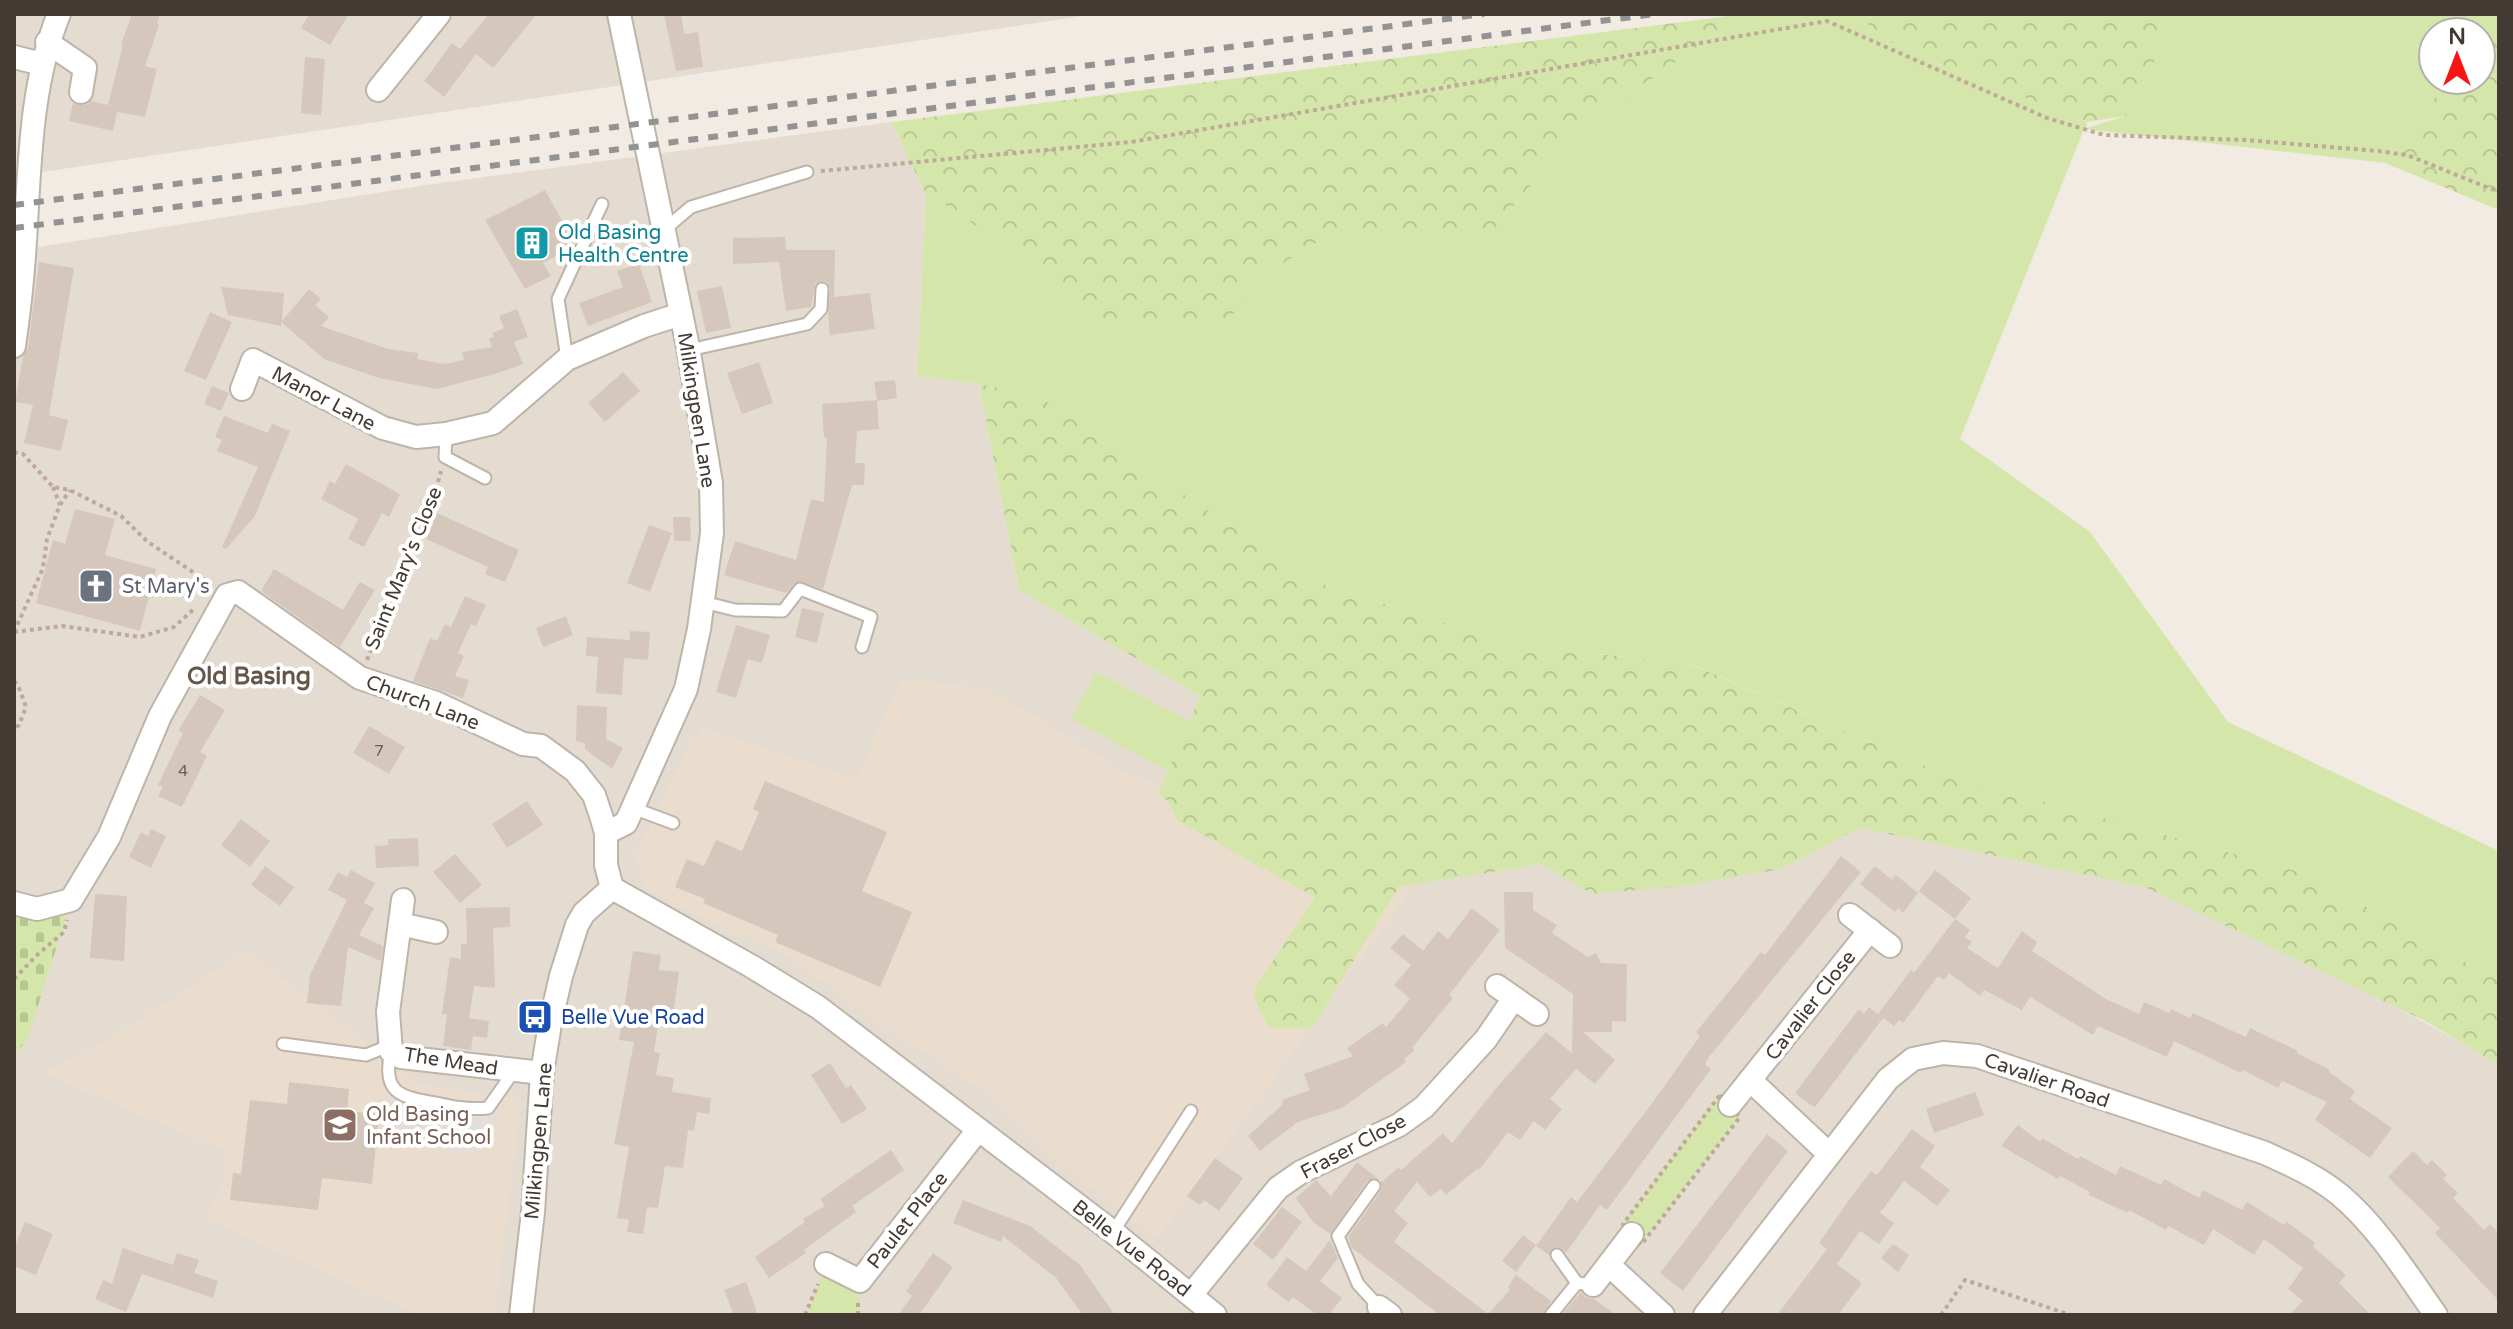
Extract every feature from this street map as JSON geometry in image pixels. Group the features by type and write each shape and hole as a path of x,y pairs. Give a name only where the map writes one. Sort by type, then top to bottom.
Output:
{"street":[{"path":"14,346 26,226 27,177 42,64 59,14"},
{"path":"378,90 439,14"},
{"name":"Milkingpen Lane","path":"606,833 626,823 686,689 703,602 712,533 711,483 688,347 619,14"},
{"path":"47,42 85,68 81,92"},
{"path":"14,57 42,64"},
{"name":"Manor Lane","path":"242,389 253,360 383,428 416,437 446,434 493,423 567,359 644,326 681,314"},
{"name":"Church Lane","path":"227,595 238,592 360,678 436,703 523,744 541,746 555,755 575,771 594,795 606,833 606,865 612,888"},
{"path":"14,903 37,909 71,900 109,837 160,716 227,595"},
{"name":"Milkingpen Lane","path":"521,1315 533,1212 542,1073 561,976 577,925 584,913 612,888"},
{"name":"Belle Vue Road","path":"612,888 818,1007 1113,1232 1212,1314"},
{"name":"The Mead","path":"403,900 388,1012 391,1048 401,1057 542,1073"},
{"name":"Cavalier Close","path":"1850,915 1890,946"},
{"path":"400,924 436,932"},
{"name":"Cavalier Close","path":"1730,1105 1870,930"},
{"name":"Fraser Close","path":"1191,1295 1278,1188 1301,1172 1399,1125 1424,1107 1486,1039 1506,992 1537,1014"},
{"name":"Cavalier Road","path":"1705,1315 1888,1079 1913,1059 1943,1053 1977,1056 2265,1153 2307,1173 2341,1196 2373,1230 2436,1315"},
{"name":"Cavalier Close","path":"1750,1080 1829,1154"},
{"name":"Paulet Place","path":"826,1264 860,1281 978,1130"},
{"path":"1585,1284 1610,1266 1632,1234"},
{"path":"1610,1266 1663,1315"}],"lane":[{"path":"665,229 691,207 807,172"},
{"path":"567,359 558,299 602,204"},
{"path":"688,347 698,348 807,324 821,309 822,289"},
{"path":"446,434 445,457 485,478"},
{"path":"703,602 735,610 783,611 800,589 871,617 862,647"},
{"path":"633,808 673,823"},
{"path":"283,1044 366,1055 391,1048 388,1067 392,1086 404,1097 471,1110 488,1108 514,1071"},
{"path":"1113,1232 1191,1111"},
{"path":"1374,1186 1338,1236 1358,1284 1384,1311"},
{"path":"1551,1315 1585,1284 1557,1255"}],"path":[{"path":"1826,14 1827,21"},
{"path":"807,172 1131,142 1827,21 2047,118 2104,135 2246,140 2407,155 2499,192"},
{"path":"14,452 23,454 53,487 60,505"},
{"name":"Saint Mary's Close","path":"360,678 396,584 430,513 445,457"},
{"path":"53,487 70,490 121,516 148,542 227,595"},
{"path":"14,632 43,568 47,539 60,505 70,490"},
{"path":"14,632 62,626 140,637 174,627 196,607"},
{"path":"14,681 26,707 19,725 14,729"},
{"path":"14,979 64,932 71,900"},
{"path":"1720,1095 1740,1117 1641,1245 1632,1234 1623,1224 1720,1095"},
{"path":"805,1315 826,1264"},
{"path":"1941,1315 1965,1280 2071,1315"}],"shaded area":[{"path":"14,14 1096,14 16,176"},
{"path":"891,122 926,194 917,376 979,384 1019,590 1200,696 1158,794 1403,880 1859,828 2191,896 2499,1063 2499,1315 14,1315 14,251 426,185"},
{"path":"903,678 986,689 1024,709 1120,770 1347,862 1417,881 1157,1239 1030,1139 996,1100 931,1055 895,1035 791,958 646,889 636,857 668,786 701,728 856,779"},
{"name":"Old Basing Infant School","path":"246,951 418,1084 521,1099 495,1315 419,1315 204,1218 223,1186 224,1150 40,1072 89,1052"},
{"path":"388,1085 501,1110 484,1142 469,1154 405,1140 394,1118"}],"green space":[{"path":"1745,14 1857,14 1883,38 2087,122 2086,128 2126,116 2172,27 2192,14 2499,14 2497,20 2497,16 2417,16 2417,96 2436,96 2385,163 2084,129 1960,439 2090,532 2228,722 2499,851 2499,981 2307,874 1946,775 1694,665 1506,643 1310,580 1038,397 979,384 917,376 926,194 957,212 1251,283 1330,234 1490,234 1576,131"},
{"path":"1745,14 1576,131 1490,234 1330,234 1251,283 1231,318 1105,322 957,212 926,194 891,122"},
{"path":"1857,14 2192,14 2172,27 2126,116 2087,122 1883,38"},
{"path":"2499,18 2499,210 2385,163 2436,96 2497,96"},
{"path":"979,384 1038,396 1310,580 1506,643 1693,665 1946,775 2307,874 2499,981 2499,1065 2425,1021 2145,887 1859,828 1781,869 1675,887 1592,894 1541,864 1399,887 1312,1028 1269,1028 1255,1000 1255,988 1315,897 1178,821 1167,800 1158,794 1200,696 1019,590"},
{"path":"1096,672 1189,721 1168,771 1071,719"},
{"path":"71,902 27,1040 14,1055 14,905"},
{"path":"1720,1094 1740,1116 1641,1244 1623,1223"},
{"path":"827,1263 860,1281 858,1315 806,1315"}],"building":[{"path":"132,14 160,14 145,66 157,69 145,117 117,112 113,131 69,121 73,103 85,105 91,101 108,105 121,44"},
{"path":"309,14 349,14 330,45 301,28"},
{"path":"489,14 537,14 493,68 476,54 444,97 424,81 452,43 460,49"},
{"path":"664,14 681,14 684,34 698,32 703,67 676,71"},
{"path":"305,57 325,59 321,115 301,113"},
{"name":"Old Basing Health Centre","path":"545,190 569,233 563,236 570,249 543,263 551,276 525,289 485,220"},
{"path":"785,237 786,250 835,250 834,297 870,293 875,329 830,335 830,289 827,282 815,284 811,307 786,311 779,262 733,264 733,238"},
{"path":"39,262 74,268 49,415 68,420 61,451 24,443 33,405 15,402 23,356 28,348"},
{"path":"639,264 652,302 588,326 579,303 623,287 617,271"},
{"path":"722,286 731,328 706,333 697,291"},
{"path":"221,287 284,293 282,321 309,289 321,299 315,305 329,317 321,326 388,349 418,353 417,359 445,364 464,360 462,352 492,347 489,338 494,337 492,333 504,328 499,316 517,309 528,337 514,342 523,364 437,389 379,378 324,359 281,322 281,326 228,315"},
{"path":"210,312 232,322 206,380 184,371"},
{"path":"759,362 773,403 742,414 727,373"},
{"path":"623,372 640,391 605,422 588,403"},
{"path":"895,380 897,398 877,401 879,429 857,431 855,463 865,463 864,485 852,485 823,589 799,581 786,593 724,575 735,541 796,560 811,499 824,502 827,438 824,438 822,404 877,400 874,382"},
{"path":"212,386 229,393 221,411 204,404"},
{"path":"224,416 268,433 272,424 290,431 255,516 226,549 222,547 258,467 217,451 222,440 215,437"},
{"path":"346,464 400,494 389,517 382,513 364,547 348,539 358,519 321,499 330,481 335,484"},
{"name":"St Mary's","path":"75,509 115,519 105,555 156,569 140,631 36,603 53,540 65,544"},
{"path":"437,513 519,550 505,582 485,574 488,567 426,539"},
{"path":"673,517 690,517 691,541 674,541"},
{"path":"649,525 672,533 650,592 627,583"},
{"path":"274,569 343,610 360,582 375,590 340,647 261,591"},
{"path":"465,596 486,605 476,626 471,624 458,653 464,656 455,676 469,680 463,698 413,681 430,638 437,641 445,624 451,627"},
{"path":"802,608 824,613 817,643 795,637"},
{"path":"566,616 573,635 543,647 536,628"},
{"path":"736,625 770,635 762,663 748,659 736,698 716,692"},
{"path":"630,631 650,632 648,660 624,658 622,695 596,693 598,657 586,656 587,637 630,640"},
{"path":"200,695 225,710 200,752 207,756 182,807 158,796 163,787 158,785 183,733 178,731"},
{"path":"577,705 607,707 606,739 623,748 612,769 585,749 585,743 576,741"},
{"path":"369,726 405,747 389,774 353,753"},
{"path":"765,781 887,832 862,891 912,912 880,987 775,942 778,935 703,903 705,899 675,887 687,859 704,866 716,840 742,851 759,812 753,809"},
{"path":"527,801 543,825 507,848 492,824"},
{"path":"241,819 270,841 250,867 221,845"},
{"path":"151,829 166,836 151,868 129,857 141,832 148,836"},
{"path":"418,838 419,866 376,868 375,846 388,845 388,839"},
{"path":"455,854 482,885 460,903 433,872"},
{"path":"1841,856 1861,872 1709,1057 1705,1065 1711,1069 1607,1210 1600,1205 1566,1253 1555,1247 1549,1255 1536,1246 1571,1197 1577,1202 1653,1102 1700,1036 1696,1032 1761,952 1765,955"},
{"path":"265,866 294,887 280,906 251,885"},
{"path":"1875,866 1892,880 1896,875 1918,893 1903,913 1898,908 1895,912 1860,884"},
{"path":"351,870 375,883 364,903 374,908 359,935 383,946 381,961 348,947 341,1006 307,1003 310,975 347,900 328,890 338,872 347,877"},
{"path":"1935,870 1971,898 1955,919 1919,891"},
{"path":"1504,892 1533,892 1533,910 1557,925 1552,933 1588,957 1596,953 1601,963 1627,964 1626,1022 1612,1021 1612,1032 1583,1032 1615,1060 1595,1084 1576,1069 1550,1099 1562,1109 1545,1130 1534,1121 1520,1140 1508,1132 1479,1170 1446,1195 1441,1189 1430,1197 1417,1182 1394,1211 1408,1223 1394,1242 1488,1314 1510,1290 1508,1287 1516,1275 1551,1301 1543,1315 1440,1315 1352,1248 1348,1237 1381,1191 1380,1181 1399,1167 1401,1170 1443,1133 1452,1143 1546,1032 1572,1053 1573,994 1505,948"},
{"path":"95,894 127,896 124,961 90,958"},
{"path":"510,907 510,927 493,928 495,988 474,986 469,1018 489,1021 487,1038 473,1036 471,1050 443,1046 447,1014 442,1014 450,957 461,959 461,944 467,944 466,908"},
{"path":"1472,908 1500,930 1449,995 1453,998 1412,1048 1415,1050 1404,1059 1406,1062 1342,1108 1298,1122 1260,1151 1248,1136 1283,1104 1282,1100 1310,1090 1304,1074 1353,1056 1347,1048 1383,1023 1386,1027 1410,999 1394,985 1411,965 1390,948 1403,934 1423,951 1438,931 1448,939"},
{"path":"1955,919 1970,930 1965,937 1972,942 1967,948 1998,968 2022,931 2037,942 2032,951 2106,999 2139,1014 2144,1002 2190,1018 2193,1013 2246,1037 2250,1028 2330,1070 2355,1091 2350,1099 2392,1128 2370,1158 2315,1120 2327,1102 2282,1081 2278,1088 2174,1041 2167,1057 2098,1026 2093,1035 2030,997 2022,1010 1984,990 1980,996 1949,973 1944,980 1938,976 1903,1023 1899,1020 1894,1026 1878,1014"},
{"path":"633,951 661,955 659,970 679,972 672,1022 659,1020 654,1052 660,1053 656,1075 674,1078 672,1092 711,1098 709,1114 697,1112 694,1131 688,1130 683,1168 665,1166 658,1208 647,1207 643,1234 627,1232 629,1220 617,1218 629,1147 614,1144 634,1042 619,1040"},
{"path":"1869,1007 1883,1018 1815,1107 1809,1104 1795,1093 1859,1009 1864,1014"},
{"path":"830,1063 846,1088 851,1085 867,1109 842,1124 811,1075"},
{"path":"289,1082 349,1089 347,1111 379,1114 372,1184 322,1178 318,1210 230,1200 233,1173 241,1174 250,1100 287,1104"},
{"path":"1975,1092 1984,1115 1934,1133 1926,1109"},
{"path":"2018,1125 2040,1142 2042,1138 2078,1159 2080,1156 2116,1175 2120,1166 2161,1185 2164,1179 2199,1198 2203,1190 2242,1210 2247,1202 2284,1225 2287,1222 2315,1243 2313,1247 2346,1275 2339,1283 2371,1315 2289,1315 2303,1301 2288,1289 2303,1268 2264,1239 2254,1255 2213,1229 2204,1245 2168,1226 2166,1230 2129,1210 2128,1213 2089,1195 2090,1192 2060,1176 2058,1179 2001,1146"},
{"path":"1912,1129 1935,1146 1920,1167 1950,1190 1937,1206 1904,1181 1880,1213 1894,1223 1879,1244 1860,1231 1837,1264 1862,1283 1838,1315 1777,1315 1827,1249 1819,1243 1849,1200 1871,1171 1877,1175"},
{"path":"1767,1134 1788,1151 1683,1291 1660,1273"},
{"path":"891,1150 904,1170 852,1206 856,1212 804,1250 806,1253 769,1278 755,1257 805,1222 803,1219 825,1206 820,1199"},
{"path":"2413,1151 2427,1165 2432,1160 2447,1175 2443,1179 2458,1193 2453,1198 2484,1230 2490,1224 2499,1234 2499,1301 2435,1233 2440,1228 2388,1177"},
{"path":"1215,1158 1243,1178 1219,1211 1204,1200 1200,1205 1187,1196"},
{"path":"1357,1162 1379,1180 1374,1178 1367,1181 1330,1234 1313,1222 1296,1198 1316,1180 1331,1196"},
{"path":"963,1200 1030,1226 1080,1265 1115,1315 1083,1315 1056,1278 1003,1236 1001,1242 953,1223"},
{"path":"1282,1207 1302,1222 1273,1260 1253,1244"},
{"path":"25,1222 53,1234 36,1275 14,1266 14,1248"},
{"path":"1523,1235 1536,1245 1516,1272 1502,1261"},
{"path":"1330,1240 1338,1258 1320,1281 1342,1298 1329,1315 1317,1315 1293,1297 1288,1302 1266,1285 1287,1257 1306,1271"},
{"path":"1893,1244 1909,1255 1898,1272 1881,1258"},
{"path":"123,1248 173,1265 177,1253 199,1260 194,1273 218,1281 213,1298 142,1274 126,1312 95,1299 103,1280 112,1284"},
{"path":"933,1253 953,1267 919,1315 898,1315 912,1296 906,1291"},
{"path":"746,1282 758,1315 734,1315 724,1290"},
{"path":"1581,1292 1585,1297 1594,1299 1616,1315 1562,1315"}],"railway":[{"path":"14,205 1484,14"},
{"path":"14,228 1655,14"}],"place":[{"name":"Old Basing Health Centre","path":"532,243"},
{"name":"St Mary's","path":"96,586"},
{"name":"Belle Vue Road","path":"535,1017"},
{"name":"Old Basing Infant School","path":"340,1125"}],"district":[{"name":"Old Basing","path":"249,676"}]}
